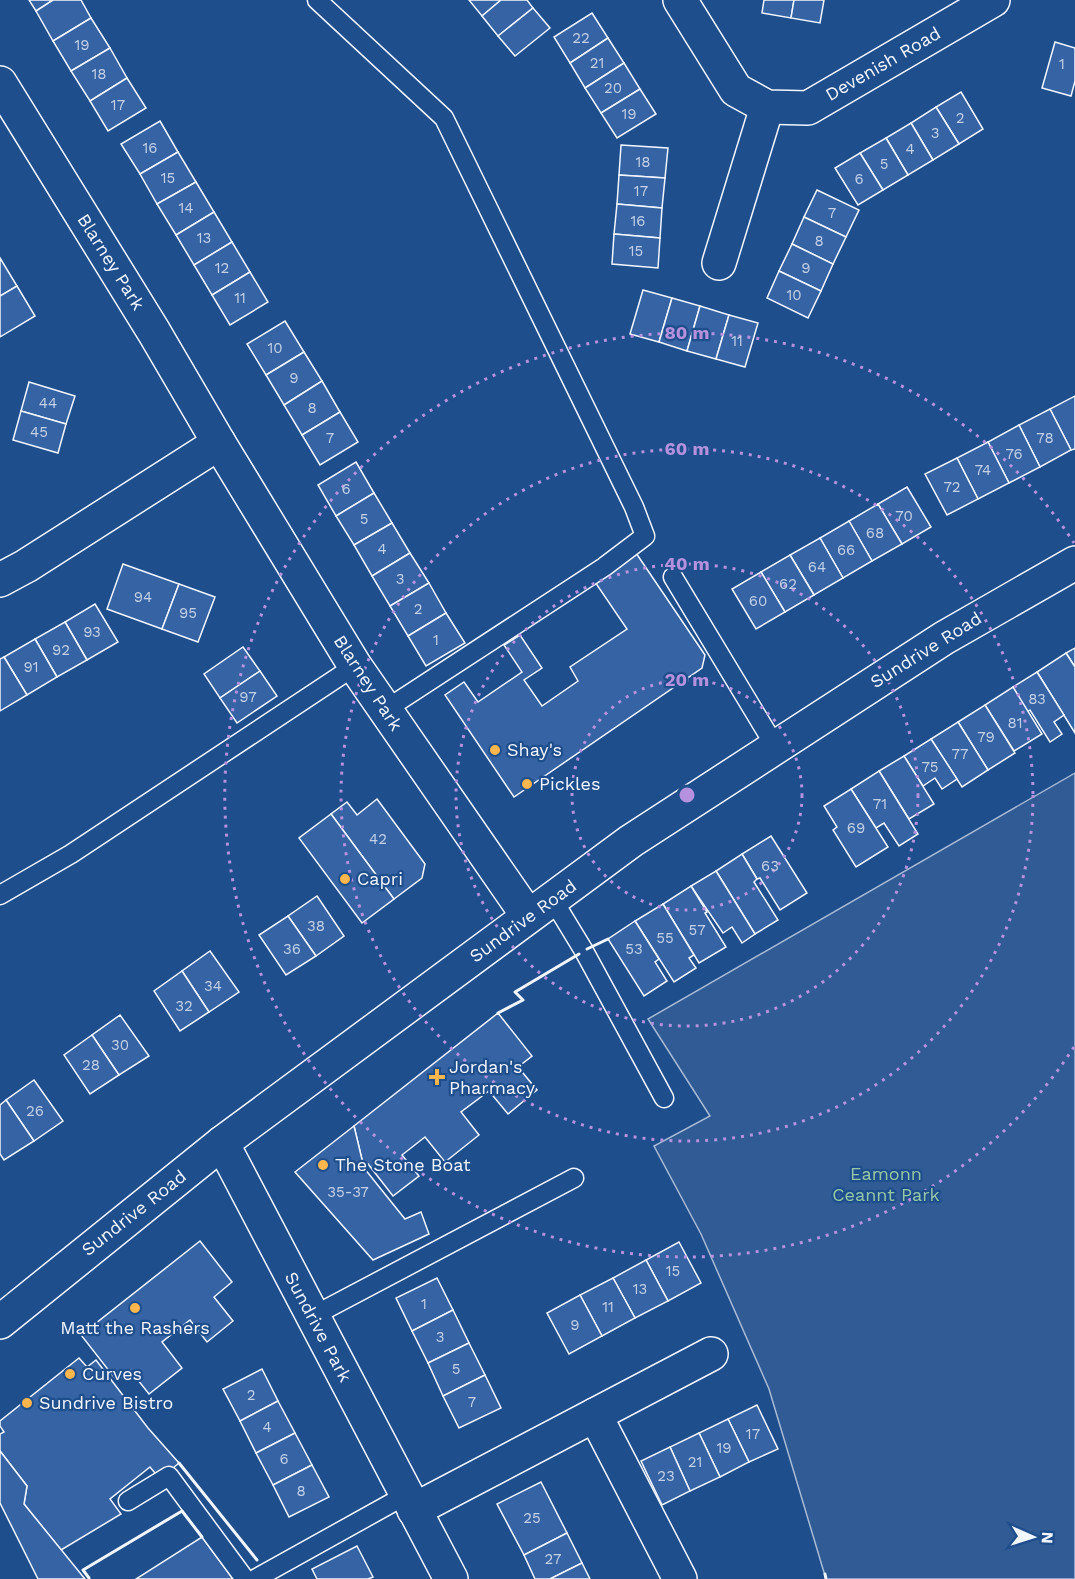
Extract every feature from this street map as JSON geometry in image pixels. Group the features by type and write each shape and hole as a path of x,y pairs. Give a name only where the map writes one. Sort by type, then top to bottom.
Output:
{"street":[{"name":"Devenish Road","path":"680,0 736,90 767,107 808,108 993,0"},
{"name":"Blarney Park","path":"0,83 154,332 355,666 385,710 540,908"},
{"path":"719,263 767,107"},
{"path":"0,580 26,566 219,443"},
{"name":"Sundrive Road","path":"0,1322 222,1143 631,841 944,638 1075,563"},
{"name":"Sundrive Park","path":"222,1143 451,1579"},
{"path":"410,1502 595,1415 711,1354"},
{"path":"595,1415 680,1579"}],"lane":[{"path":"317,0 444,118 634,507 645,536 604,567 385,710"},
{"path":"673,577 775,746"},
{"path":"0,895 71,854 355,666"},
{"path":"540,908 584,951 664,1098"},
{"path":"313,1316 574,1178"},
{"path":"128,1501 169,1476 245,1579"},
{"path":"255,1579 410,1502"}],"shaded area":[{"name":"Eamonn Ceannt Park","path":"1075,773 1075,1579 826,1579 769,1389 701,1234 654,1146 710,1116 648,1019"}],"building":[{"path":"29,0 53,0 36,11"},
{"path":"53,0 81,0 91,18 53,41 36,11"},
{"path":"469,0 501,0 482,16"},
{"path":"501,0 527,0 533,8 498,36 482,16"},
{"path":"764,0 794,0 791,18 762,13"},
{"path":"794,0 824,0 820,23 791,18"},
{"path":"533,8 550,28 515,56 498,36"},
{"path":"592,13 608,38 570,63 554,37"},
{"path":"91,18 110,48 71,71 53,41"},
{"path":"608,38 624,63 585,88 570,63"},
{"path":"1055,42 1075,48 1075,81 1071,96 1042,88"},
{"path":"110,48 127,78 90,101 71,71"},
{"path":"624,63 640,89 601,113 585,88"},
{"path":"127,78 146,108 108,131 90,101"},
{"path":"640,89 656,114 617,138 601,113"},
{"path":"961,92 983,129 959,144 936,107"},
{"path":"936,107 959,144 933,160 911,123"},
{"path":"160,121 178,152 140,174 121,144"},
{"path":"911,123 933,160 908,175 886,138"},
{"path":"886,138 908,175 883,190 860,153"},
{"path":"621,145 668,148 665,178 619,175"},
{"path":"178,152 196,182 157,204 140,174"},
{"path":"860,153 883,190 858,205 835,168"},
{"path":"619,175 665,178 662,208 617,204"},
{"path":"196,182 214,212 176,235 157,204"},
{"path":"817,190 859,210 846,237 804,217"},
{"path":"617,204 662,208 660,238 614,234"},
{"path":"214,212 232,242 194,265 176,235"},
{"path":"804,217 846,237 833,264 792,244"},
{"path":"614,234 660,238 658,268 612,264"},
{"path":"232,242 250,272 212,295 194,265"},
{"path":"792,244 833,264 821,291 779,271"},
{"path":"0,258 17,286 0,296"},
{"path":"779,271 821,291 808,318 767,298"},
{"path":"250,272 268,302 230,325 212,295"},
{"path":"17,286 35,316 0,337 0,296"},
{"path":"643,290 672,298 659,342 630,334"},
{"path":"672,298 700,306 687,351 659,342"},
{"path":"700,306 729,315 716,359 687,351"},
{"path":"729,315 758,323 745,367 716,359"},
{"path":"285,321 304,352 266,375 247,344"},
{"path":"304,352 322,381 284,405 266,375"},
{"path":"322,381 340,412 302,435 284,405"},
{"path":"29,382 75,396 66,424 21,411"},
{"path":"1075,396 1075,449 1071,450 1050,409"},
{"path":"1050,409 1071,450 1040,467 1019,425"},
{"path":"21,411 66,424 58,453 13,440"},
{"path":"340,412 358,442 320,465 302,435"},
{"path":"1019,425 1040,467 1009,483 988,442"},
{"path":"988,442 1009,483 978,499 957,458"},
{"path":"957,458 978,499 947,515 925,474"},
{"path":"356,462 374,493 336,516 318,485"},
{"path":"907,487 931,527 902,544 878,504"},
{"path":"374,493 392,523 354,545 336,516"},
{"path":"878,504 902,544 872,561 849,521"},
{"path":"849,521 872,561 843,578 820,538"},
{"path":"392,523 410,553 372,576 354,545"},
{"path":"820,538 843,578 814,595 790,555"},
{"path":"410,553 429,583 390,606 372,576"},
{"path":"636,553 705,655 702,668 514,797 445,695 464,682 478,702 522,672 504,645 520,635 542,668 524,680 542,706 578,681 570,667 627,629 595,582"},
{"path":"790,555 814,595 785,612 761,572"},
{"path":"123,564 179,584 162,629 107,609"},
{"path":"761,572 785,612 756,629 732,589"},
{"path":"429,583 446,613 408,636 390,606"},
{"path":"179,584 215,597 198,642 162,629"},
{"path":"95,604 118,642 87,660 65,622"},
{"path":"446,613 465,643 426,666 408,636"},
{"path":"65,622 87,660 57,677 35,639"},
{"path":"35,639 57,677 27,695 4,657"},
{"path":"243,647 260,671 220,698 204,674"},
{"path":"1075,648 1075,667 1066,653"},
{"path":"1066,653 1075,667 1075,733 1037,672"},
{"path":"4,657 27,695 0,711 0,659"},
{"path":"260,671 277,696 237,723 220,698"},
{"path":"1037,672 1064,715 1054,722 1062,734 1050,742 1030,710 1027,712 1013,687"},
{"path":"1013,687 1042,734 1014,751 985,705"},
{"path":"985,705 1015,753 988,770 958,722"},
{"path":"958,722 988,770 962,787 931,739"},
{"path":"931,739 957,779 942,789 935,778 923,786 904,756"},
{"path":"904,756 934,804 909,819 879,771"},
{"path":"879,771 918,834 899,846 884,823 876,828 851,789"},
{"path":"851,789 888,847 856,867 833,830 837,827 824,806"},
{"path":"377,799 425,864 422,878 394,899 331,814 347,802 357,815"},
{"path":"331,814 394,899 362,923 299,838"},
{"path":"771,836 807,893 780,910 742,854"},
{"path":"742,854 757,879 754,882 778,920 755,934 716,871"},
{"path":"716,871 755,934 742,943 732,927 723,933 691,886"},
{"path":"691,886 726,947 699,963 663,904"},
{"path":"317,896 344,936 316,956 288,916"},
{"path":"663,904 694,955 689,958 696,968 674,982 635,921"},
{"path":"288,916 316,956 286,975 259,935"},
{"path":"635,921 659,959 655,962 667,981 644,996 608,939"},
{"path":"210,951 239,992 209,1012 182,971"},
{"path":"182,971 209,1012 180,1031 154,991"},
{"path":"498,1013 532,1056 518,1067 537,1090 508,1114 489,1091 461,1112 479,1135 445,1162 425,1137 402,1155 419,1176 393,1196 368,1164 364,1168 354,1126"},
{"path":"120,1015 149,1056 119,1075 92,1035"},
{"path":"92,1035 119,1075 90,1094 64,1055"},
{"path":"34,1080 63,1121 34,1141 6,1100"},
{"path":"6,1100 34,1141 4,1160 0,1154 0,1105"},
{"path":"354,1126 364,1168 405,1219 421,1212 429,1234 373,1260 295,1172"},
{"path":"200,1241 232,1282 214,1297 233,1321 207,1342 190,1320 162,1342 182,1368 149,1394 130,1370 117,1381 81,1335"},
{"path":"679,1242 701,1283 668,1301 646,1260"},
{"path":"646,1260 668,1301 635,1318 613,1278"},
{"path":"437,1278 453,1310 412,1331 396,1298"},
{"path":"613,1278 635,1318 602,1336 580,1295"},
{"path":"580,1295 602,1336 569,1354 547,1313"},
{"path":"453,1310 469,1343 428,1363 412,1331"},
{"path":"469,1343 485,1375 443,1396 428,1363"},
{"path":"79,1358 87,1367 96,1360 148,1428 179,1463 160,1479 150,1467 110,1499 121,1514 61,1550 24,1504 27,1486 0,1451 0,1434 4,1432 0,1421"},
{"path":"262,1369 278,1401 240,1421 223,1389"},
{"path":"485,1375 501,1408 459,1428 443,1396"},
{"path":"278,1401 295,1433 256,1453 240,1421"},
{"path":"757,1405 778,1449 749,1462 728,1419"},
{"path":"728,1419 749,1462 720,1477 699,1433"},
{"path":"295,1433 312,1465 273,1485 256,1453"},
{"path":"699,1433 720,1477 690,1491 670,1447"},
{"path":"670,1447 690,1491 662,1505 641,1461"},
{"path":"0,1451 27,1486 24,1504 85,1579 38,1579 0,1503"},
{"path":"312,1465 329,1497 289,1517 273,1485"},
{"path":"541,1482 567,1533 524,1555 497,1504"},
{"path":"567,1533 582,1563 550,1579 535,1579 524,1555"},
{"path":"202,1537 233,1579 136,1579"},
{"path":"357,1546 373,1577 368,1579 317,1579 312,1569"},
{"path":"582,1563 590,1579 550,1579"}],"wall":[{"path":"587,949 608,939"},
{"path":"498,1013 523,1000 515,992 579,954"},
{"path":"179,1463 257,1560"},
{"path":"89,1578 83,1570 182,1511 202,1537"},
{"path":"825,1574 826,1579"}],"place":[{"name":"Shay's","path":"495,750"},
{"name":"Pickles","path":"527,784"},
{"name":"Capri","path":"345,879"},
{"name":"Jordan's Pharmacy","path":"437,1077"},
{"name":"The Stone Boat","path":"323,1165"},
{"name":"Matt the Rashers","path":"135,1308"},
{"name":"Curves","path":"70,1374"},
{"name":"Sundrive Bistro","path":"27,1403"}]}
